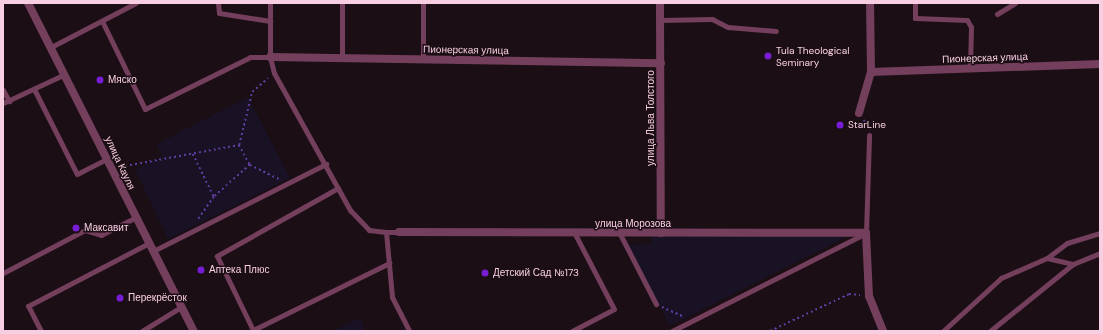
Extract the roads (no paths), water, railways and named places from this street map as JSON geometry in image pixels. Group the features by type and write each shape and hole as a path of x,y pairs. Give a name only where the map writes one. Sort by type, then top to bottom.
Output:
{"street":[{"name":"улица Кауля","path":"28,3 108,158 135,218 194,331"},
{"name":"улица Льва Толстого","path":"660,3 661,233"},
{"path":"859,113 871,72 870,3"},
{"name":"Пионерская улица","path":"270,57 661,63"},
{"name":"Пионерская улица","path":"871,72 1100,64"},
{"name":"улица Морозова","path":"400,232 575,234 866,233"},
{"path":"866,233 868,296 883,331"}],"lane":[{"path":"52,47 136,3"},
{"path":"218,3 219,13 270,21"},
{"path":"270,3 270,57 274,73 326,164 350,210 369,230 400,232"},
{"path":"342,3 342,58"},
{"path":"423,3 423,60"},
{"path":"915,3 915,18 967,20 971,27 970,68"},
{"path":"997,14 1015,3"},
{"path":"660,20 712,19 728,27 776,31"},
{"path":"102,21 145,109 250,57 270,57"},
{"path":"3,103 65,74"},
{"path":"34,89 77,174 108,158"},
{"path":"3,90 9,101"},
{"path":"672,331 866,233 869,132"},
{"path":"153,251 326,164"},
{"path":"338,188 216,256 253,330 389,263"},
{"path":"3,273 85,230 101,235 135,218"},
{"path":"386,232 392,297 409,331"},
{"path":"943,331 1001,278 1047,258 1067,243 1100,233"},
{"path":"572,331 614,309 575,234"},
{"path":"620,234 656,304"},
{"path":"41,331 28,306 149,243"},
{"path":"990,331 1073,264 1100,253"},
{"path":"1047,258 1073,264"},
{"path":"142,331 181,307"}],"place":[{"name":"Tula Theological Seminary","path":"768,56"},
{"name":"Мяско","path":"100,80"},
{"name":"StarLine","path":"840,125"},
{"name":"Максавит","path":"76,228"},
{"name":"Аптека Плюс","path":"201,270"},
{"name":"Детский Сад №173","path":"485,273"},
{"name":"Перекрёсток","path":"120,298"}]}
